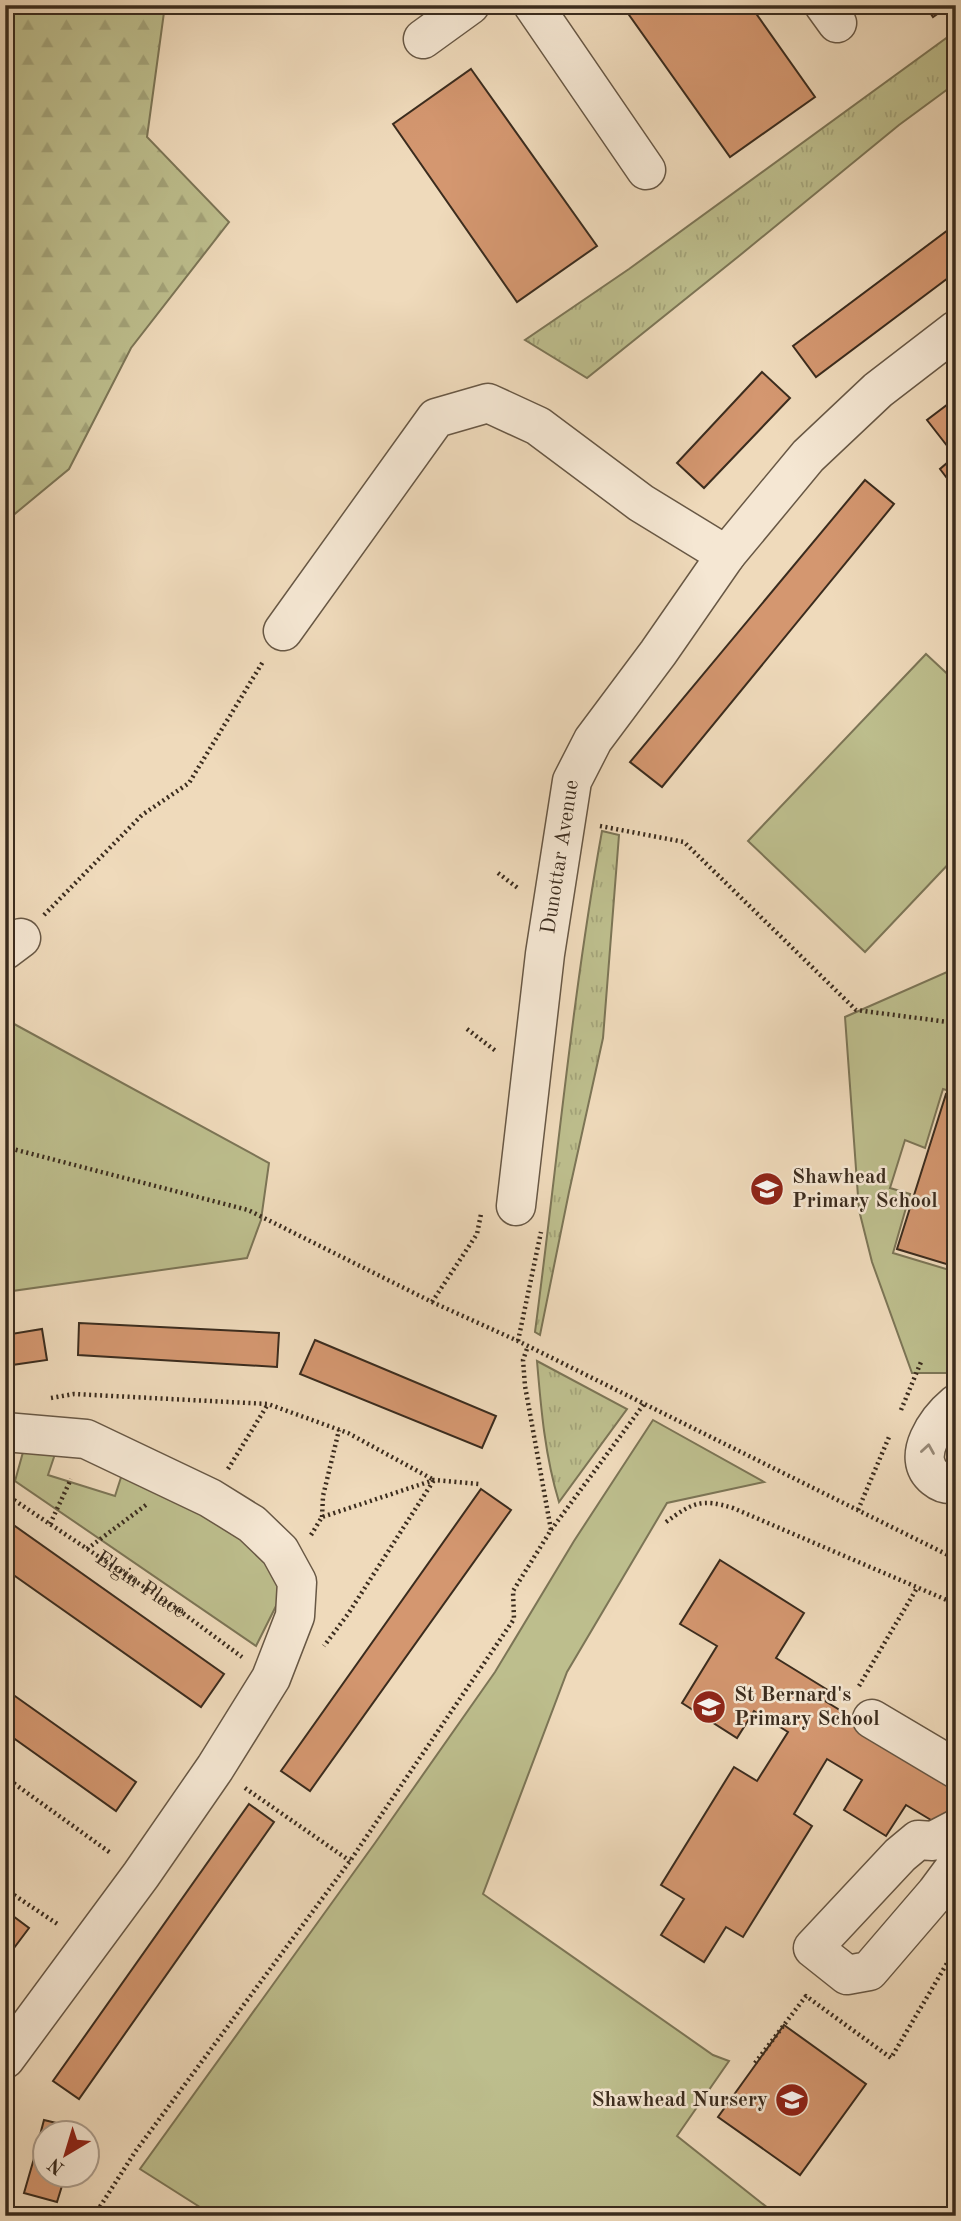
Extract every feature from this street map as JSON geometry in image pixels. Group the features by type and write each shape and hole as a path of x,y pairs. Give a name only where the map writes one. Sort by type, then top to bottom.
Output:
{"street":[{"path":"423,39 470,5"},
{"path":"533,5 646,170"},
{"name":"Dunottar Avenue","path":"516,1206 545,954 572,781 593,740 726,555 808,456 878,390 956,330"},
{"path":"284,631 436,418 488,403 538,426 641,503 726,555"},
{"path":"956,1404 941,1419 928,1440 926,1463 934,1477 943,1483 956,1484"},
{"path":"5,1432 86,1439 193,1490 251,1524 280,1551 297,1582 295,1616 271,1678 215,1768 141,1875 5,2059"},
{"path":"872,1719 956,1769"},
{"path":"956,1829 933,1841 918,1840 900,1855 813,1948 847,1975 869,1971 956,1866"}],"path":[{"path":"13,944 142,815 189,783 250,679 284,631"},
{"path":"623,830 684,842 856,1010 956,1023"},
{"path":"467,1029 498,1053"},
{"path":"5,1147 248,1210 432,1302 519,1341 956,1559"},
{"path":"516,1206 544,1213 519,1341"},
{"path":"527,1346 523,1360 525,1386 551,1530"},
{"path":"87,1549 193,1490 268,1404"},
{"path":"93,2216 135,2152 350,1861 514,1619 513,1591 551,1530 645,1404"},
{"path":"280,1551 314,1534 322,1517 323,1496 339,1430"},
{"path":"50,1524 71,1479"},
{"path":"322,1517 434,1480 479,1484"},
{"name":"Elgin Place","path":"5,1494 180,1611 271,1678"},
{"path":"666,1522 688,1506 714,1502 956,1605"},
{"path":"872,1719 852,1697 918,1587"},
{"path":"215,1768 350,1861"},
{"path":"5,1777 141,1875"},
{"path":"5,1889 89,1945"},
{"path":"755,2063 806,1996 891,2058 956,1948"}],"green space":[{"path":"5,5 165,5 147,137 229,222 131,348 69,469 5,522"},
{"path":"956,31 956,83 899,125 587,378 525,340 629,269"},
{"path":"926,654 956,682 956,856 865,952 748,841"},
{"path":"602,831 619,835 603,1038 540,1335 535,1332 582,956"},
{"path":"956,968 956,1093 943,1089 925,1148 905,1140 890,1188 910,1194 893,1253 956,1272 956,1373 912,1373 872,1262 859,1210 845,1017"},
{"path":"5,1019 269,1163 261,1220 247,1258 5,1292"},
{"path":"537,1361 627,1409 559,1502 547,1450"},
{"path":"653,1420 764,1482 667,1503 567,1672 483,1894 713,2055 729,2061 677,2136 778,2216 214,2216 140,2169 495,1672 574,1541"},
{"path":"25,1445 56,1451 48,1475 115,1496 125,1465 273,1554 282,1594 256,1646 15,1481"}],"building":[{"path":"622,5 750,5 815,97 730,157"},
{"path":"925,5 950,5 933,17"},
{"path":"471,69 597,246 517,302 393,124"},
{"path":"956,224 956,272 816,377 793,346"},
{"path":"762,372 790,398 704,488 677,463"},
{"path":"956,398 956,490 940,469 955,456 927,420"},
{"path":"865,480 894,504 662,787 630,762"},
{"path":"946,1094 956,1097 956,1267 897,1249"},
{"path":"79,1323 279,1333 277,1367 78,1355"},
{"path":"42,1329 47,1360 5,1366 5,1335"},
{"path":"315,1340 496,1416 482,1448 300,1374"},
{"path":"481,1489 511,1510 310,1791 281,1771"},
{"path":"5,1519 224,1674 201,1707 5,1569"},
{"path":"720,1560 804,1613 776,1658 831,1692 825,1701 956,1781 956,1803 941,1826 906,1805 886,1836 844,1810 862,1780 827,1759 794,1814 812,1826 743,1937 726,1927 704,1962 661,1935 684,1899 661,1885 734,1767 757,1781 788,1732 754,1711 737,1738 682,1703 717,1646 680,1624"},
{"path":"5,1689 136,1782 116,1811 5,1732"},
{"path":"249,1804 274,1822 79,2099 53,2081"},
{"path":"5,1910 29,1928 8,1956 5,1954"},
{"name":"Shawhead Nursery","path":"784,2025 866,2084 800,2175 718,2117"},
{"path":"32,2165 32,2190 61,2190 57,2202 24,2193"},
{"path":"953,2207 956,2216 941,2216"}],"place":[{"name":"Shawhead Primary School","path":"767,1189"},
{"name":"St Bernard's Primary School","path":"709,1707"},
{"name":"Shawhead Nursery","path":"792,2100"}]}
